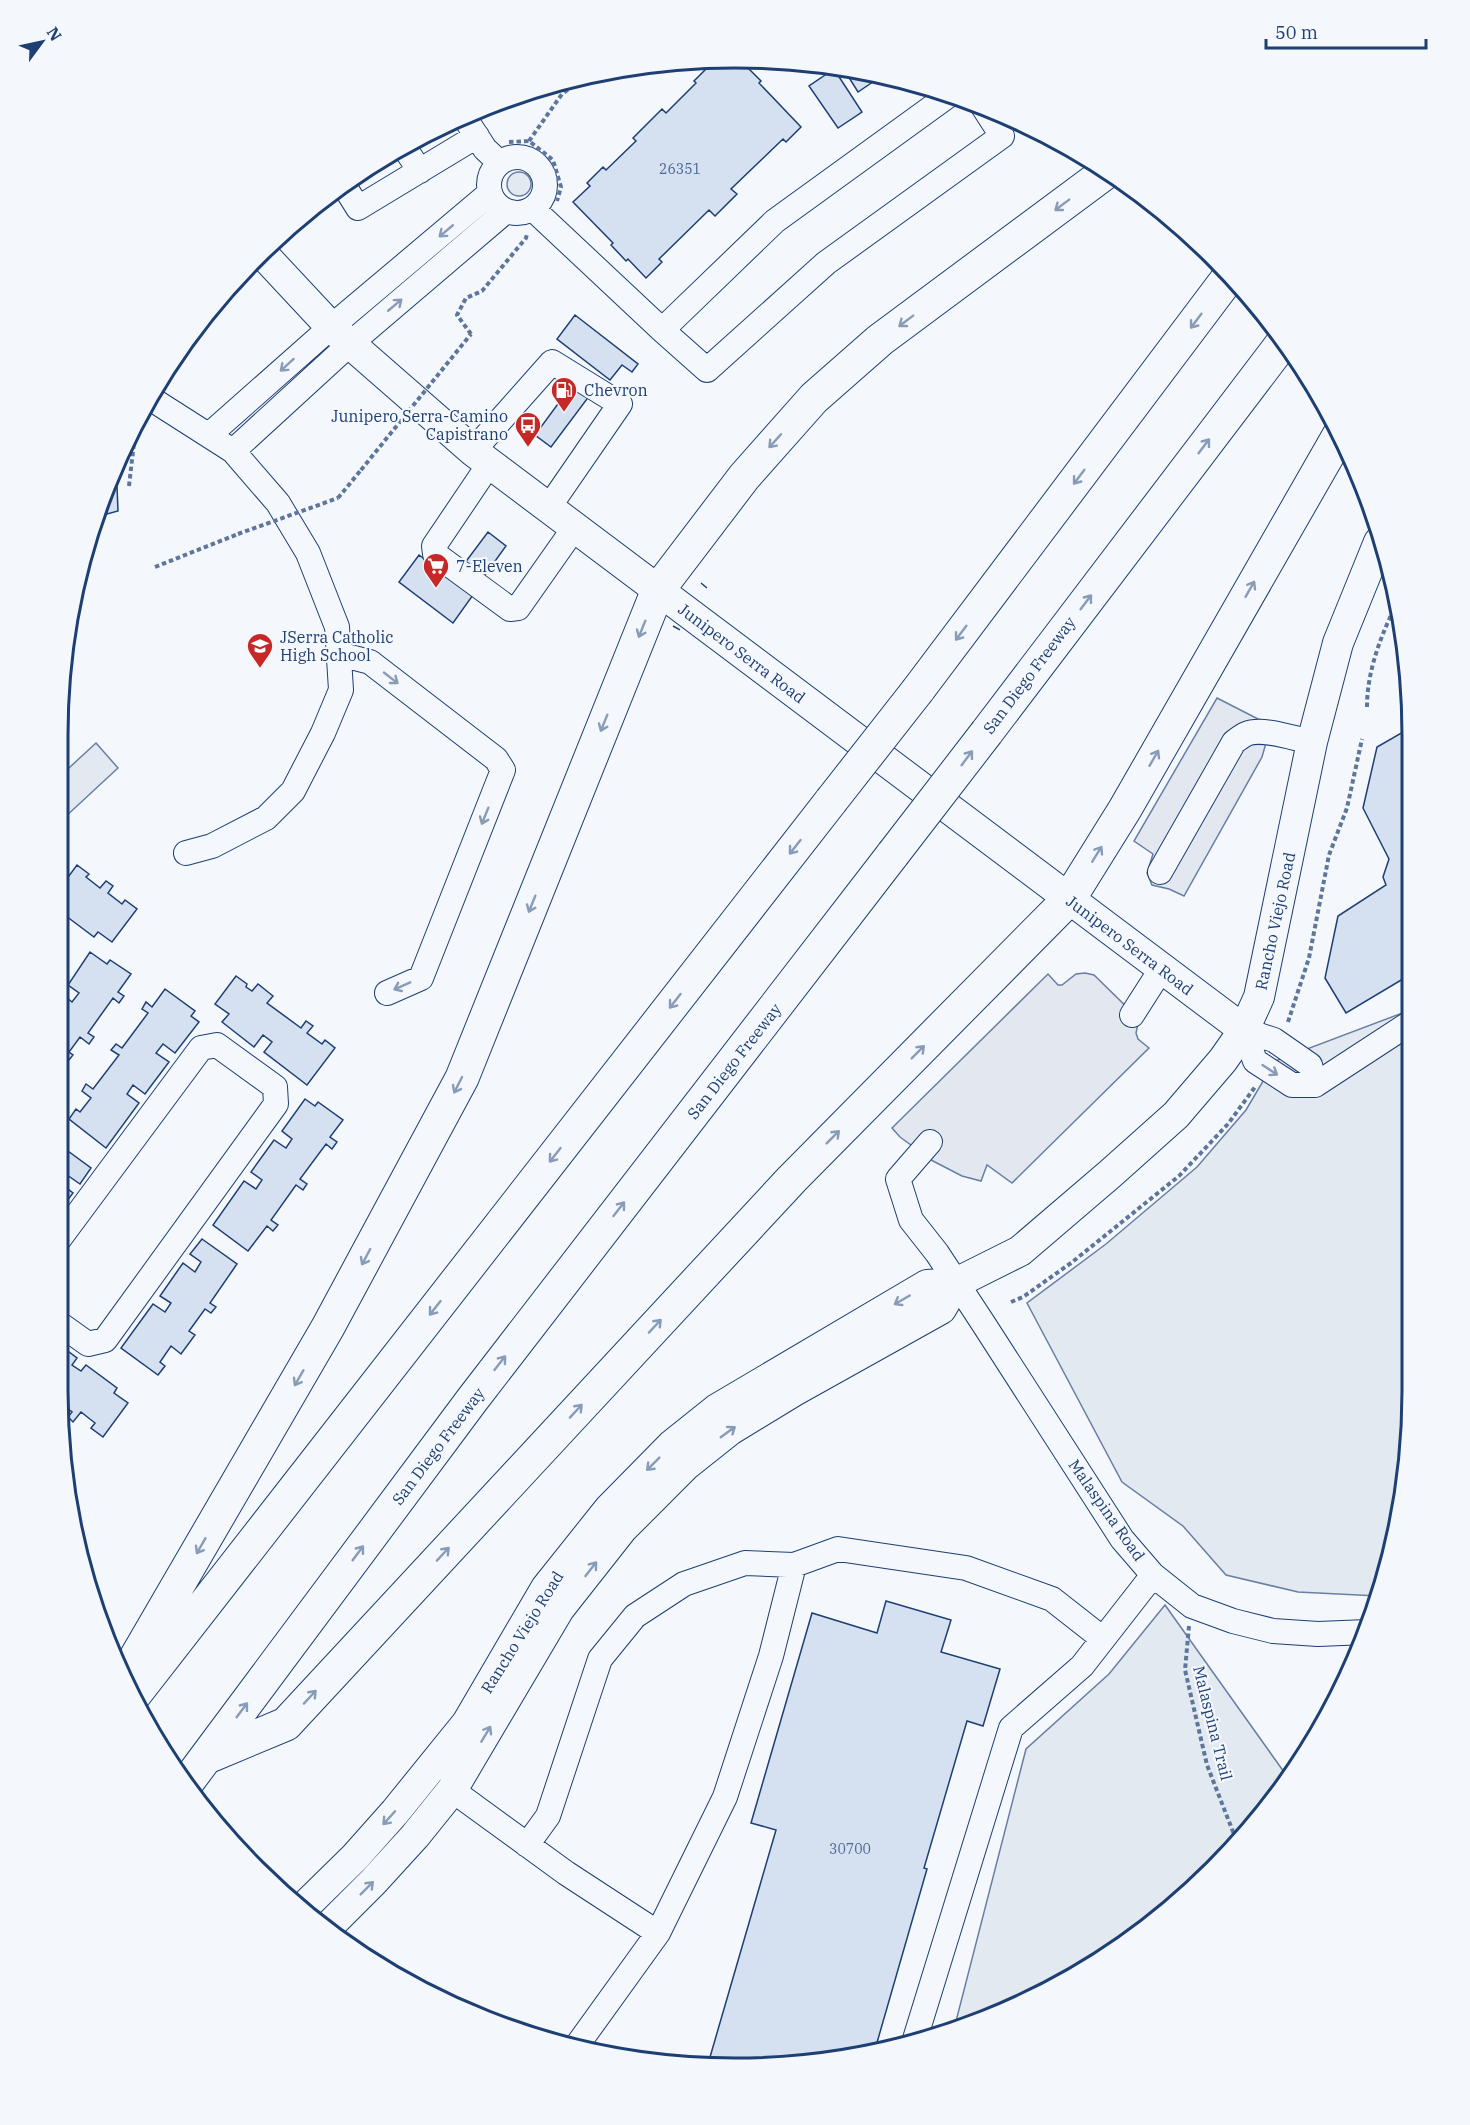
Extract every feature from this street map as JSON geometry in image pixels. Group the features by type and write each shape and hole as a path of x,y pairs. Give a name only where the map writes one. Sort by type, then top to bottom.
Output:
{"highway":[{"path":"129,1669 328,1327 462,1078 658,590 744,477 814,398 880,340 1100,176"},
{"path":"138,1689 918,690 1225,282"},
{"name":"San Diego Freeway","path":"191,1777 472,1400 987,732 1279,348"},
{"path":"207,1757 286,1724 792,1179 1069,899 1125,809 1335,442"}],"main road":[{"name":"Junipero Serra Road","path":"268,259 341,335 482,457 1244,1030"},
{"name":"Rancho Viejo Road","path":"308,1903 396,1812 467,1723 546,1588 609,1509 672,1445 717,1409 927,1285 957,1283 1020,1251 1176,1115 1223,1060 1244,1030 1259,997 1268,963 1312,742 1338,643 1376,549"},
{"name":"Rancho Viejo Road","path":"332,1922 408,1844 452,1790 559,1609 622,1529 686,1465 730,1430 941,1308 957,1283"},
{"path":"426,1773 452,1790"}],"street":[{"path":"662,330 775,221 942,100"},
{"path":"533,209 707,370 826,263 1002,136 991,118"},
{"path":"468,123 489,154 500,164"},
{"path":"348,192 358,208 477,136"},
{"path":"408,153 420,171"},
{"path":"511,158 524,158 536,164 544,175 546,188 542,200 533,209 520,214 506,211 496,204 490,193 489,182 493,172 500,164 511,158"},
{"path":"233,451 341,335 490,193"},
{"path":"209,435 506,211"},
{"path":"549,507 620,404 552,362 482,457 434,546 435,554 510,609 515,609 518,608 575,527"},
{"path":"156,402 233,451 278,503 308,554 338,627 341,690 323,733 293,791 266,818 212,846 186,853"},
{"path":"339,654 370,662 496,759 503,770 421,978 387,993"},
{"path":"1160,872 1234,742 1253,732 1271,733 1312,742"},
{"path":"1132,1015 1162,968"},
{"path":"1244,1030 1274,1040 1310,1065 1315,1085 1402,1028"},
{"path":"68,1227 201,1048 217,1045 275,1087 276,1104 105,1340 88,1344 68,1330"},
{"name":"Malaspina Road","path":"930,1142 898,1179 911,1220 957,1283 1122,1539 1153,1575 1192,1606 1233,1621 1273,1631 1318,1634 1357,1632"},
{"path":"527,1845 548,1816 600,1659 635,1616 684,1584 745,1563 794,1565 838,1549 966,1568 1052,1599 1103,1639"},
{"path":"581,2039 658,1933 724,1797 771,1656 794,1565"},
{"path":"917,2032 1011,1728 1082,1666 1153,1575"},
{"path":"452,1790 566,1874 658,1933"}],"path":[{"path":"529,141 562,94 570,88"},
{"path":"155,567 338,498 471,333"},
{"path":"129,486 134,445"},
{"path":"1367,707 1367,686 1392,616"},
{"path":"1286,1029 1309,958 1329,855 1347,808 1362,739"},
{"path":"1011,1302 1023,1297 1071,1263 1179,1176 1220,1133 1255,1087"},
{"name":"Malaspina Trail","path":"1192,1606 1185,1670 1207,1765 1234,1834"}],"shaded area":[{"path":"519,172 528,175 531,184 528,193 519,196 510,193 507,184 510,175"},
{"path":"1217,698 1258,719 1272,722 1262,757 1184,896 1152,885 1147,873 1153,854 1134,841"},
{"path":"96,743 118,768 68,814 68,769"},
{"path":"1048,974 1058,985 1062,985 1076,974 1094,975 1139,1019 1136,1033 1138,1039 1149,1048 1012,1183 987,1165 981,1181 962,1176 933,1161 900,1137 892,1128"},
{"path":"1402,1013 1401,1434 1390,1520 1370,1596 1298,1592 1226,1575 1183,1526 1122,1482 1027,1303 1106,1244 1197,1167 1246,1110 1275,1061"},
{"path":"1165,1605 1283,1771 1237,1830 1207,1862 1141,1920 1069,1968 1030,1989 956,2020 1026,1749 1109,1674"}],"building":[{"path":"748,68 761,81 759,83 801,127 786,142 783,139 731,189 737,194 715,216 709,210 659,259 662,262 646,278 628,259 626,261 611,245 613,243 573,202 590,186 587,183 603,167 606,170 636,141 633,138 662,109 666,113 696,83 694,81 706,69"},
{"path":"827,74 838,76 862,112 838,128 809,86"},
{"path":"849,77 873,82 858,92"},
{"path":"575,315 638,364 632,372 622,365 610,380 557,339"},
{"name":"Chevron","path":"577,378 593,391 551,447 535,435"},
{"path":"116,485 117,486 118,511 105,515"},
{"path":"488,532 506,546 480,582 461,568"},
{"name":"7-Eleven","path":"419,555 473,595 453,623 399,582"},
{"path":"1402,733 1402,980 1346,1013 1325,978 1338,916 1386,885 1383,877 1389,859 1363,808 1377,747"},
{"path":"77,865 89,874 86,877 100,888 106,881 113,886 108,893 122,904 125,900 137,909 112,942 98,932 94,937 68,918 68,877"},
{"path":"90,952 107,964 110,960 131,974 118,992 124,996 119,1003 113,998 88,1033 94,1037 89,1044 80,1037 69,1052 73,1055 68,1061 68,999 72,1002 79,993 68,985"},
{"path":"236,976 252,991 258,984 273,996 267,1003 301,1028 306,1021 313,1026 307,1033 322,1044 325,1040 335,1048 307,1085 264,1052 272,1042 263,1035 254,1047 222,1022 229,1014 215,1004"},
{"path":"165,989 195,1011 191,1016 199,1022 175,1053 163,1044 156,1053 169,1062 145,1094 133,1085 127,1094 139,1103 106,1148 69,1119 76,1109 80,1112 91,1098 82,1091 86,1084 93,1089 119,1055 111,1050 116,1044 122,1048 148,1013 142,1009 146,1002 152,1007"},
{"path":"305,1099 315,1106 318,1102 343,1120 330,1137 337,1142 332,1149 326,1144 300,1179 307,1184 303,1190 296,1185 271,1220 278,1225 273,1231 267,1226 248,1251 213,1225 244,1181 256,1189 262,1180 251,1172 274,1140 286,1148 292,1139 282,1131"},
{"path":"68,1151 91,1168 80,1184 68,1176"},
{"path":"68,1189 73,1193 68,1200"},
{"path":"202,1239 237,1264 210,1303 216,1307 211,1313 205,1309 189,1331 195,1335 181,1354 171,1346 160,1362 165,1366 158,1375 121,1348 153,1304 165,1312 171,1303 160,1296 183,1263 195,1272 201,1262 190,1254"},
{"path":"68,1351 77,1358 72,1365 81,1371 86,1365 117,1388 114,1393 128,1403 103,1437 91,1428 95,1423 81,1412 73,1422 69,1418 72,1412 68,1409"},
{"path":"886,1601 951,1620 941,1652 1000,1669 983,1726 967,1721 877,2042 822,2052 779,2056 710,2057 776,1830 751,1823 812,1613 877,1633"}],"fence":[{"path":"701,583 707,588"},
{"path":"673,626 680,630"}],"place":[{"name":"Chevron","path":"564,413"},
{"name":"Junipero Serra-Camino Capistrano","path":"528,448"},
{"name":"7-Eleven","path":"436,589"},
{"name":"JSerra Catholic High School","path":"260,669"}]}
